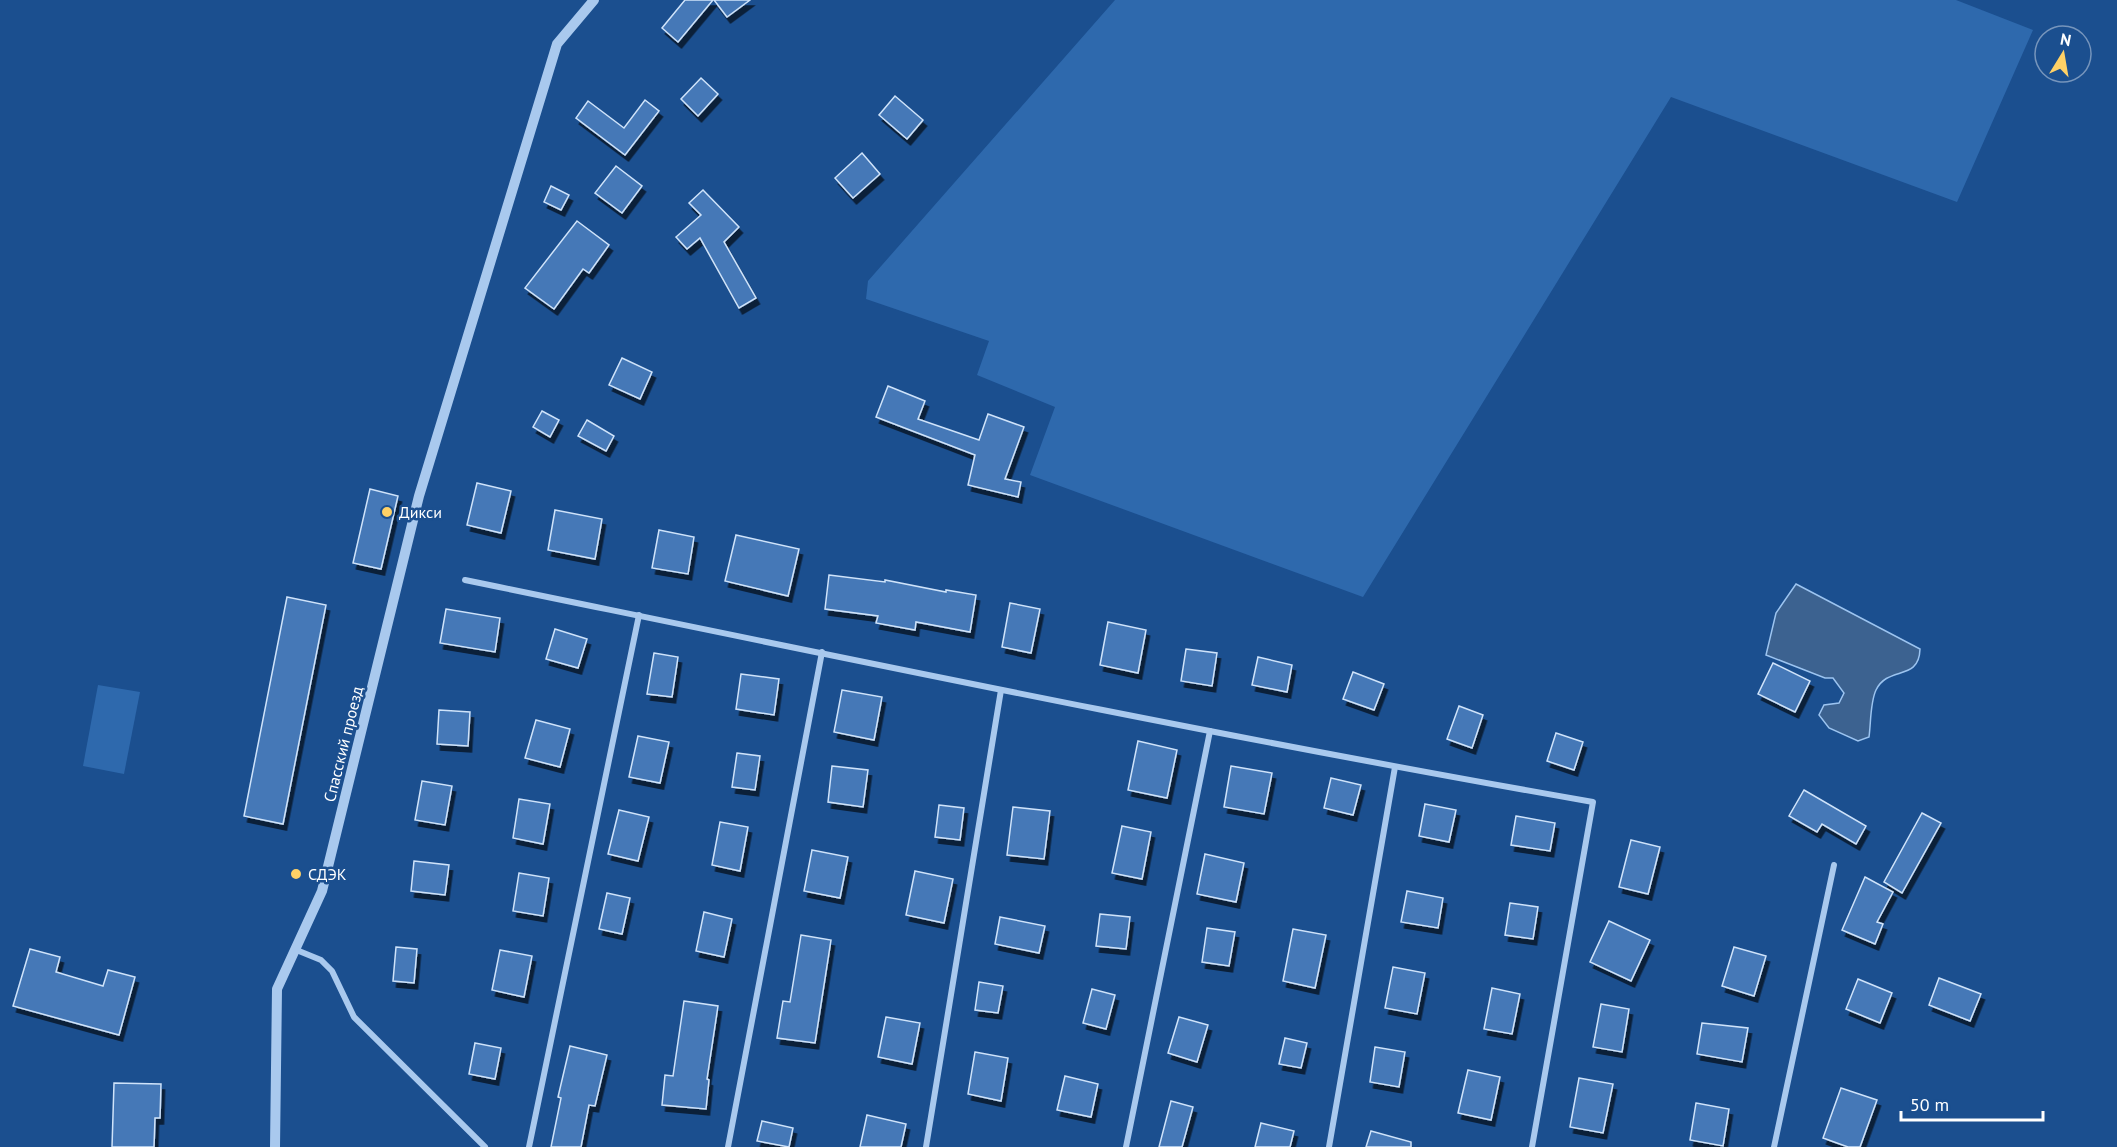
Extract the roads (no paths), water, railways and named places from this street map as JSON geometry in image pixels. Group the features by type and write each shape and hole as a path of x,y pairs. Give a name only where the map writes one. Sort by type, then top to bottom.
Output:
{"street":[{"name":"Спасский проезд","path":"275,1147 277,989 322,891 419,496 557,44 594,0"},
{"path":"465,580 1001,690 1395,767 1593,802 1532,1147"},
{"path":"529,1147 639,615"},
{"path":"728,1147 822,652"},
{"path":"926,1147 1001,690"},
{"path":"1126,1147 1210,731"},
{"path":"1329,1147 1395,767"},
{"path":"1774,1147 1834,865"},
{"path":"294,949 321,960 332,971 354,1017 485,1147"}],"place":[{"name":"Дикси","path":"387,512"},
{"name":"СДЭК","path":"296,874"}]}
